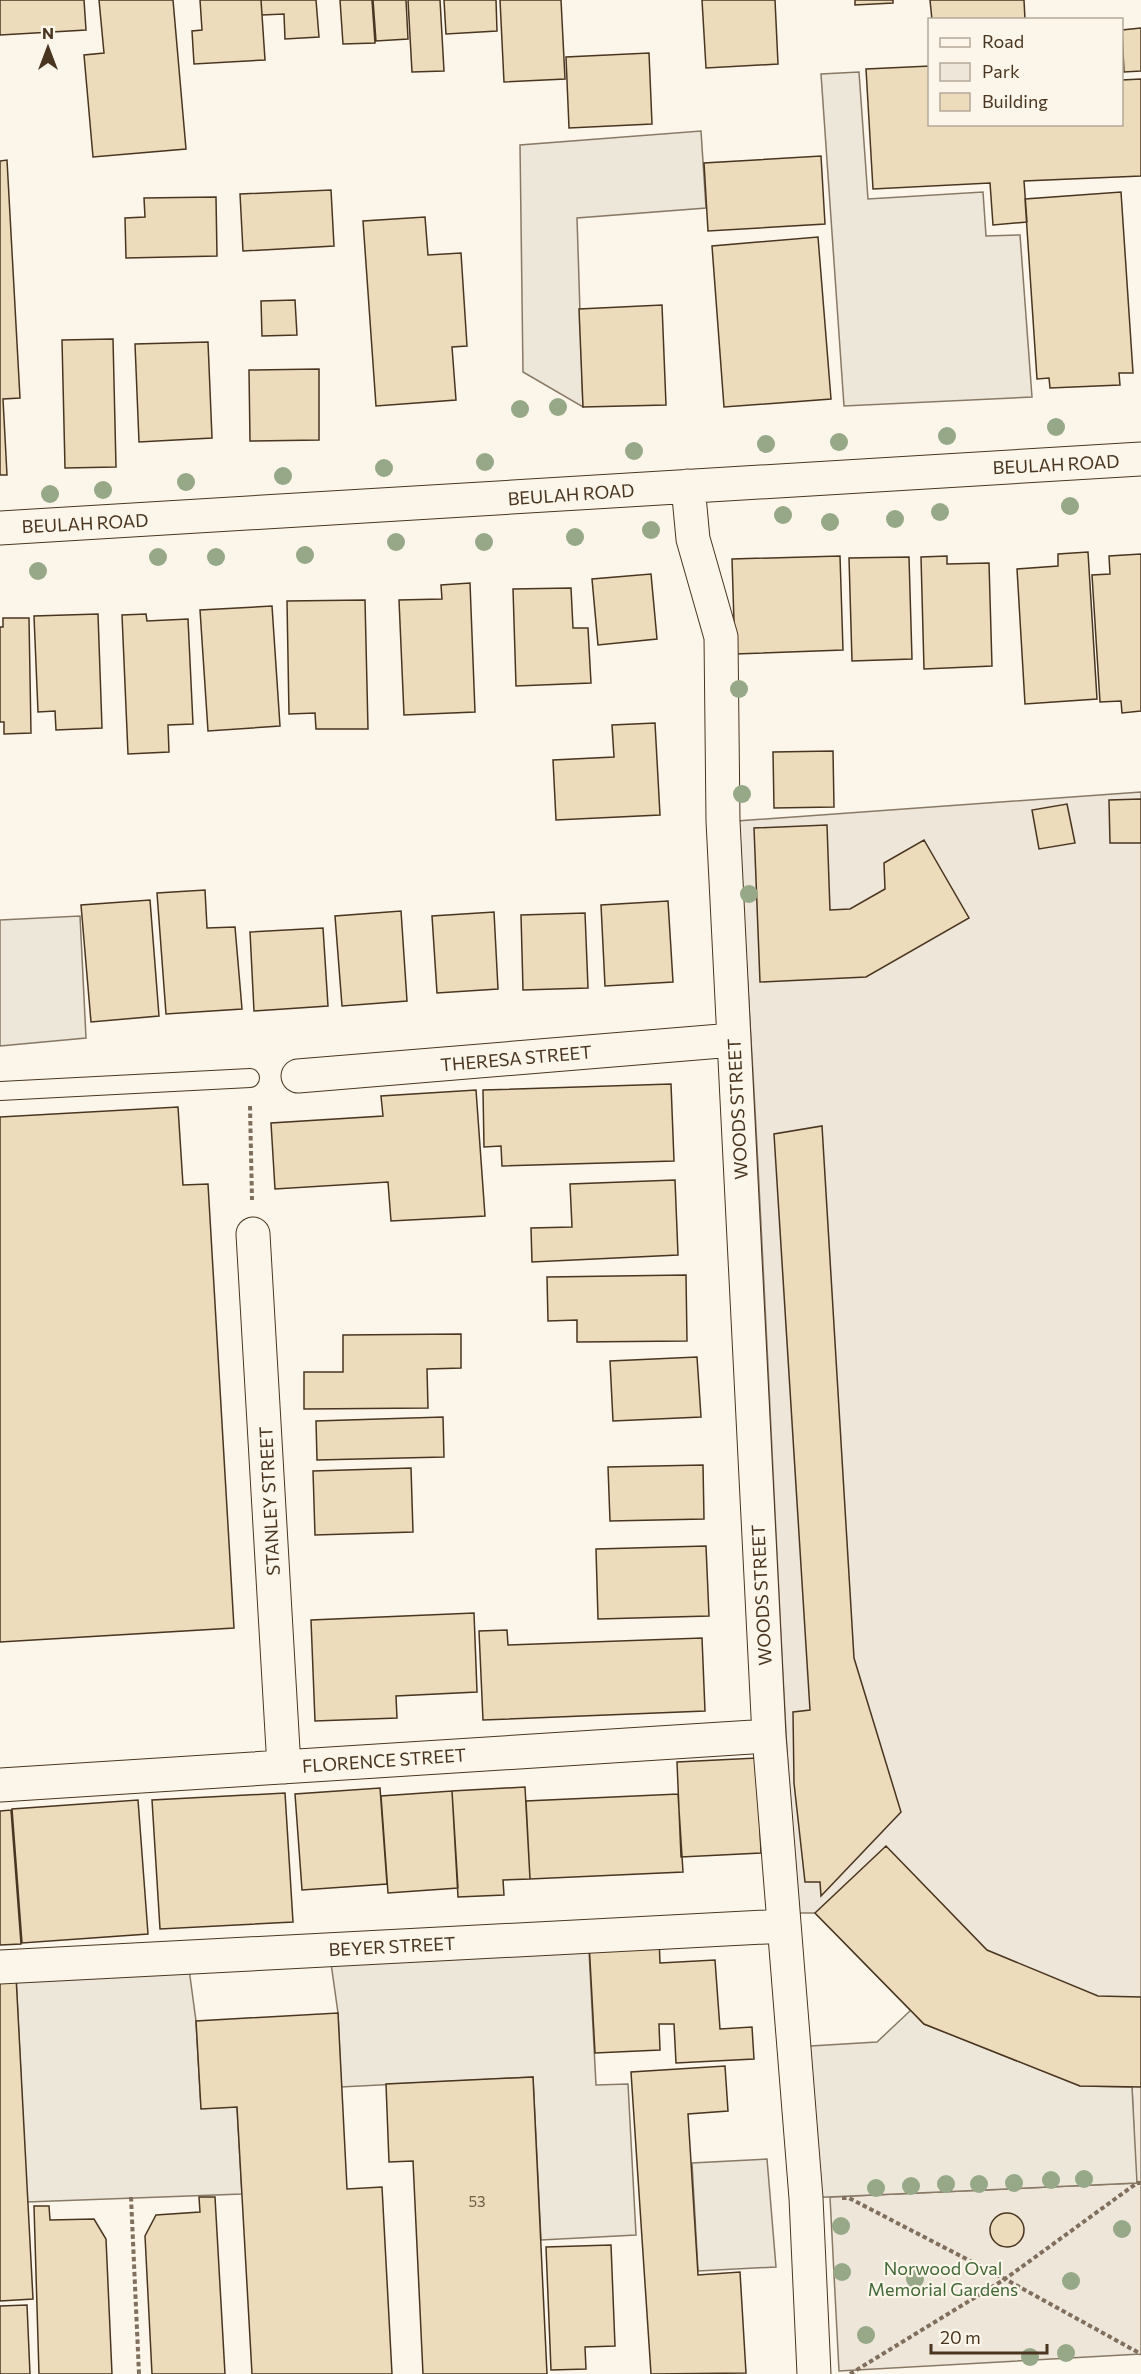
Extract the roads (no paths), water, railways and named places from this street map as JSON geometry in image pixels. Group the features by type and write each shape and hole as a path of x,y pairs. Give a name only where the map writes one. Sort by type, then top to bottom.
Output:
{"street":[{"name":"BEULAH ROAD","path":"0,528 1141,459"},
{"name":"WOODS STREET","path":"688,486 693,539 721,637 723,820 760,1574 769,1736 806,2198 814,2374"},
{"name":"THERESA STREET","path":"298,1076 733,1040"},
{"name":"STANLEY STREET","path":"253,1234 284,1767"},
{"name":"FLORENCE STREET","path":"0,1785 769,1736"},
{"name":"BEYER STREET","path":"0,1967 784,1926"}],"lane":[{"path":"0,1090 250,1078"}],"park label":[{"name":"Norwood Oval Memorial Gardens","path":"943,2278"}]}
